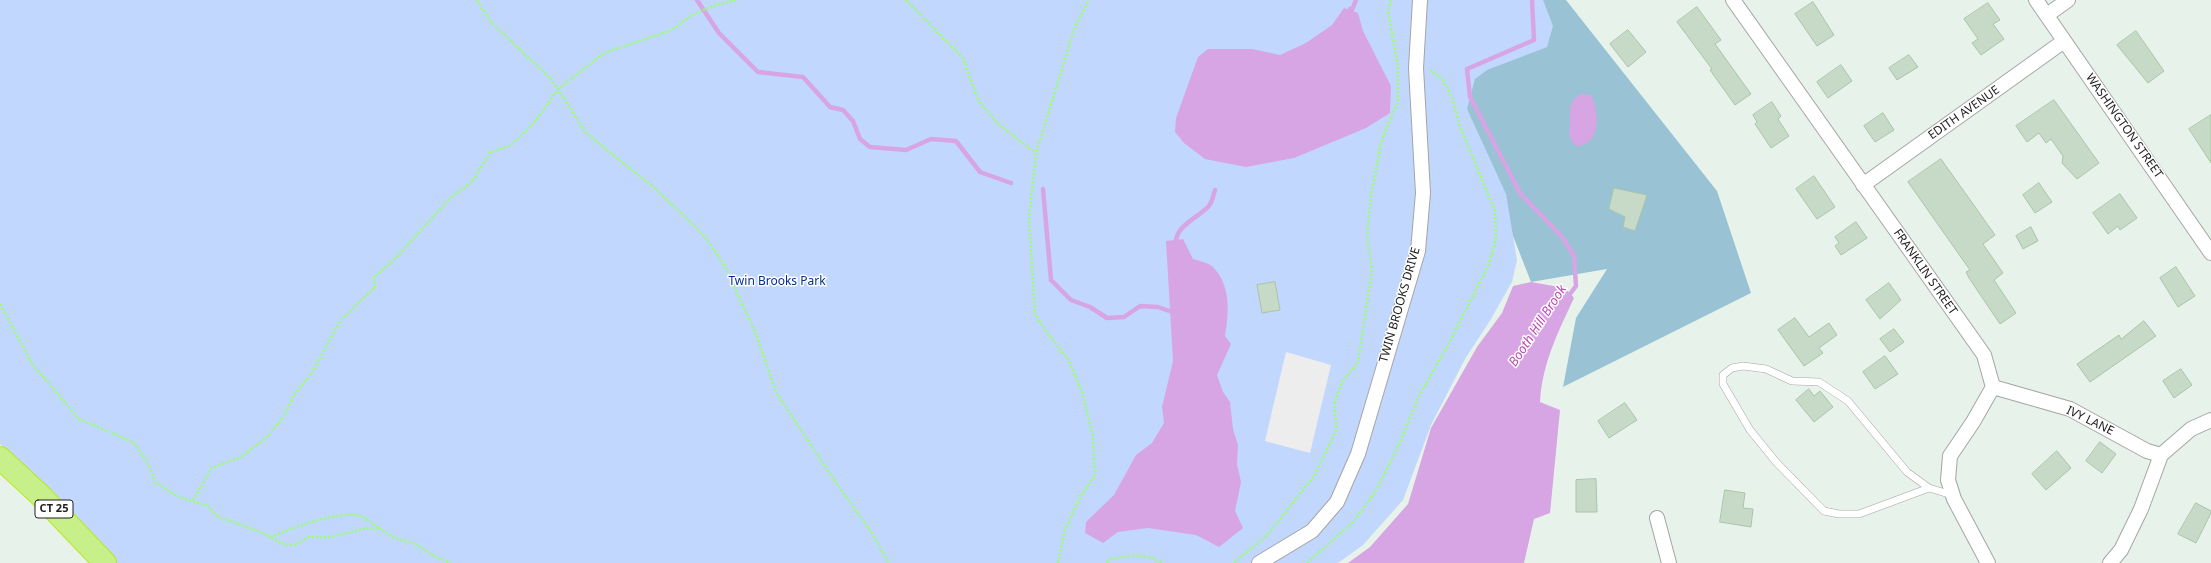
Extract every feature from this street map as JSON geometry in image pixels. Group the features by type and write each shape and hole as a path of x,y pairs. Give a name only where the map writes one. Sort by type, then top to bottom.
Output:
{"highway":[{"name":"CT 25","path":"0,458 40,495 105,563"}],"street":[{"name":"TWIN BROOKS DRIVE","path":"1259,563 1312,531 1337,502 1358,454 1385,357 1418,251 1423,193 1416,68 1420,0"},
{"name":"FRANKLIN STREET","path":"1733,0 1984,355 1993,388"},
{"name":"WASHINGTON STREET","path":"2036,0 2211,253"},
{"path":"2047,15 2068,0"},
{"name":"EDITH AVENUE","path":"1863,185 2064,41"},
{"path":"1988,563 1953,495 1948,480 1950,456 1974,422 1993,388"},
{"name":"IVY LANE","path":"1993,388 2070,409 2147,450 2161,455"},
{"path":"2110,563 2121,550 2141,509 2161,455 2190,428 2211,420"},
{"path":"1656,518 1669,563"}],"lane":[{"path":"1929,488 1859,514 1839,514 1824,511 1776,462 1750,430 1723,384 1723,376 1732,368 1743,366 1766,369 1792,381 1819,382 1848,401 1907,472 1929,488 1953,495"}],"path":[{"path":"477,0 490,21 552,80 586,133 652,186 703,234 725,266 753,328 776,392 824,465 873,535 889,563"},
{"path":"193,500 212,468 241,457 267,437 284,416 294,395 313,371 340,321 375,287 374,277 394,260 452,196 471,183 490,153 511,145 534,123 558,89 604,53 672,30 690,16 715,5 736,0"},
{"path":"906,0 963,58 978,100 997,123 1036,153"},
{"path":"1058,563 1065,530 1078,501 1095,475 1093,437 1082,392 1068,359 1048,334 1035,314 1029,217 1036,153 1075,27 1089,0"},
{"path":"1234,563 1269,533 1314,476 1338,429 1334,405 1342,382 1358,362 1372,270 1367,235 1371,196 1380,142 1398,101 1398,67 1388,10 1391,0"},
{"path":"1307,563 1353,522 1374,494 1396,451 1420,394 1449,342 1489,264 1496,238 1495,211 1460,126 1453,100 1443,80 1430,68"},
{"path":"0,304 33,365 79,419 133,442 147,461 155,482 177,496 208,506 217,516 284,544 295,545 308,537 330,537 367,528 380,529"},
{"path":"270,537 301,525 338,516 360,516 394,538 414,543 432,555 451,563"},
{"path":"1107,563 1108,560 1128,555 1154,558 1162,563"}],"shaded area":[{"path":"1486,0 1566,0 1717,191 1751,293 1563,387 1576,318 1607,269 1531,282 1481,154 1455,72"},
{"path":"1286,352 1331,365 1310,453 1265,441"}],"green space":[{"name":"Twin Brooks Park","path":"0,0 1543,0 1553,26 1547,47 1487,70 1475,79 1467,109 1506,194 1517,260 1512,282 1491,319 1465,359 1431,425 1403,500 1363,545 1338,563 113,563 43,485 0,444"}],"water":[{"path":"1344,8 1358,13 1363,31 1391,86 1390,113 1366,128 1294,158 1246,167 1205,159 1184,143 1175,132 1176,118 1198,57 1208,49 1252,49 1280,55 1306,43 1332,25"},
{"path":"1581,94 1591,95 1597,118 1594,134 1590,140 1584,144 1576,146 1572,140 1569,129 1570,109 1574,100"},
{"path":"1183,239 1193,259 1213,267 1219,274 1226,291 1228,309 1225,336 1231,344 1217,375 1223,392 1230,402 1233,429 1238,445 1237,464 1241,482 1235,511 1243,528 1219,547 1196,535 1148,528 1118,532 1103,543 1085,533 1086,522 1114,495 1136,455 1152,443 1164,423 1162,407 1173,361 1166,241"},
{"path":"1531,282 1565,288 1574,298 1547,361 1541,388 1540,402 1560,410 1550,513 1534,519 1524,563 1348,563 1370,547 1408,504 1431,428 1477,347 1502,313 1513,286"}],"building":[{"path":"1813,2 1834,35 1817,46 1795,14"},
{"path":"1988,3 2000,20 1993,24 2004,39 1981,55 1972,43 1978,39 1964,19"},
{"path":"1697,7 1721,40 1715,44 1751,94 1735,105 1710,70 1712,69 1677,22"},
{"path":"1628,30 1646,52 1628,67 1610,44"},
{"path":"2136,31 2164,71 2148,83 2117,45"},
{"path":"1909,55 1918,67 1897,80 1889,68"},
{"path":"1841,65 1852,81 1828,98 1817,82"},
{"path":"2054,100 2099,163 2077,179 2062,163 2063,156 2051,139 2046,143 2039,133 2027,142 2016,126"},
{"path":"1772,102 1781,116 1778,119 1789,136 1771,148 1755,124 1757,122 1753,115"},
{"path":"1883,113 1894,130 1875,142 1864,126"},
{"path":"2211,115 2211,163 2189,129"},
{"path":"1941,159 1995,235 1983,244 2003,273 1994,280 2016,313 2000,324 1969,278 1966,272 1970,270 1908,182"},
{"path":"1814,176 1835,207 1817,219 1796,189"},
{"path":"2039,183 2052,202 2035,213 2023,195"},
{"path":"1614,188 1647,195 1635,231 1623,227 1625,217 1609,209"},
{"path":"2120,194 2137,218 2120,230 2118,226 2108,234 2093,213"},
{"path":"1856,222 1867,238 1841,255 1835,246 1839,243 1835,237"},
{"path":"2031,227 2038,241 2023,249 2016,236"},
{"path":"2176,267 2195,296 2178,307 2160,278"},
{"path":"1275,282 1280,310 1262,313 1257,285"},
{"path":"1889,283 1901,300 1880,319 1866,300"},
{"path":"1795,318 1809,337 1829,323 1837,335 1819,348 1823,353 1804,366 1778,330"},
{"path":"2144,321 2156,336 2090,382 2077,364 2119,335 2121,339"},
{"path":"1894,329 1904,342 1890,352 1880,339"},
{"path":"1885,356 1898,374 1875,389 1863,372"},
{"path":"2181,369 2192,385 2174,398 2163,381"},
{"path":"1809,389 1814,396 1820,391 1833,407 1814,422 1796,400"},
{"path":"1625,403 1637,420 1609,438 1598,421"},
{"path":"2100,442 2116,454 2102,473 2086,461"},
{"path":"2057,451 2071,468 2046,490 2032,474"},
{"path":"1596,479 1597,512 1576,512 1576,480"},
{"path":"1725,490 1745,493 1743,508 1753,509 1751,527 1720,522"},
{"path":"2196,503 2211,511 2211,513 2196,543 2178,534"}],"waterway":[{"name":"Booth Hill Brook","path":"697,0 719,33 758,72 803,77 830,107 843,110 853,121 860,139 870,147 906,150 931,139 956,141 980,172 1011,183"},
{"path":"1350,9 1352,10 1356,0"},
{"name":"Booth Hill Brook","path":"1532,0 1534,40 1467,69 1470,97 1520,193 1562,237 1574,256 1576,286 1567,298"},
{"path":"1043,189 1051,280 1071,300 1090,307 1107,318 1124,317 1140,306 1158,307 1175,313"},
{"path":"1176,246 1176,239 1182,228 1208,207 1215,190"}]}
